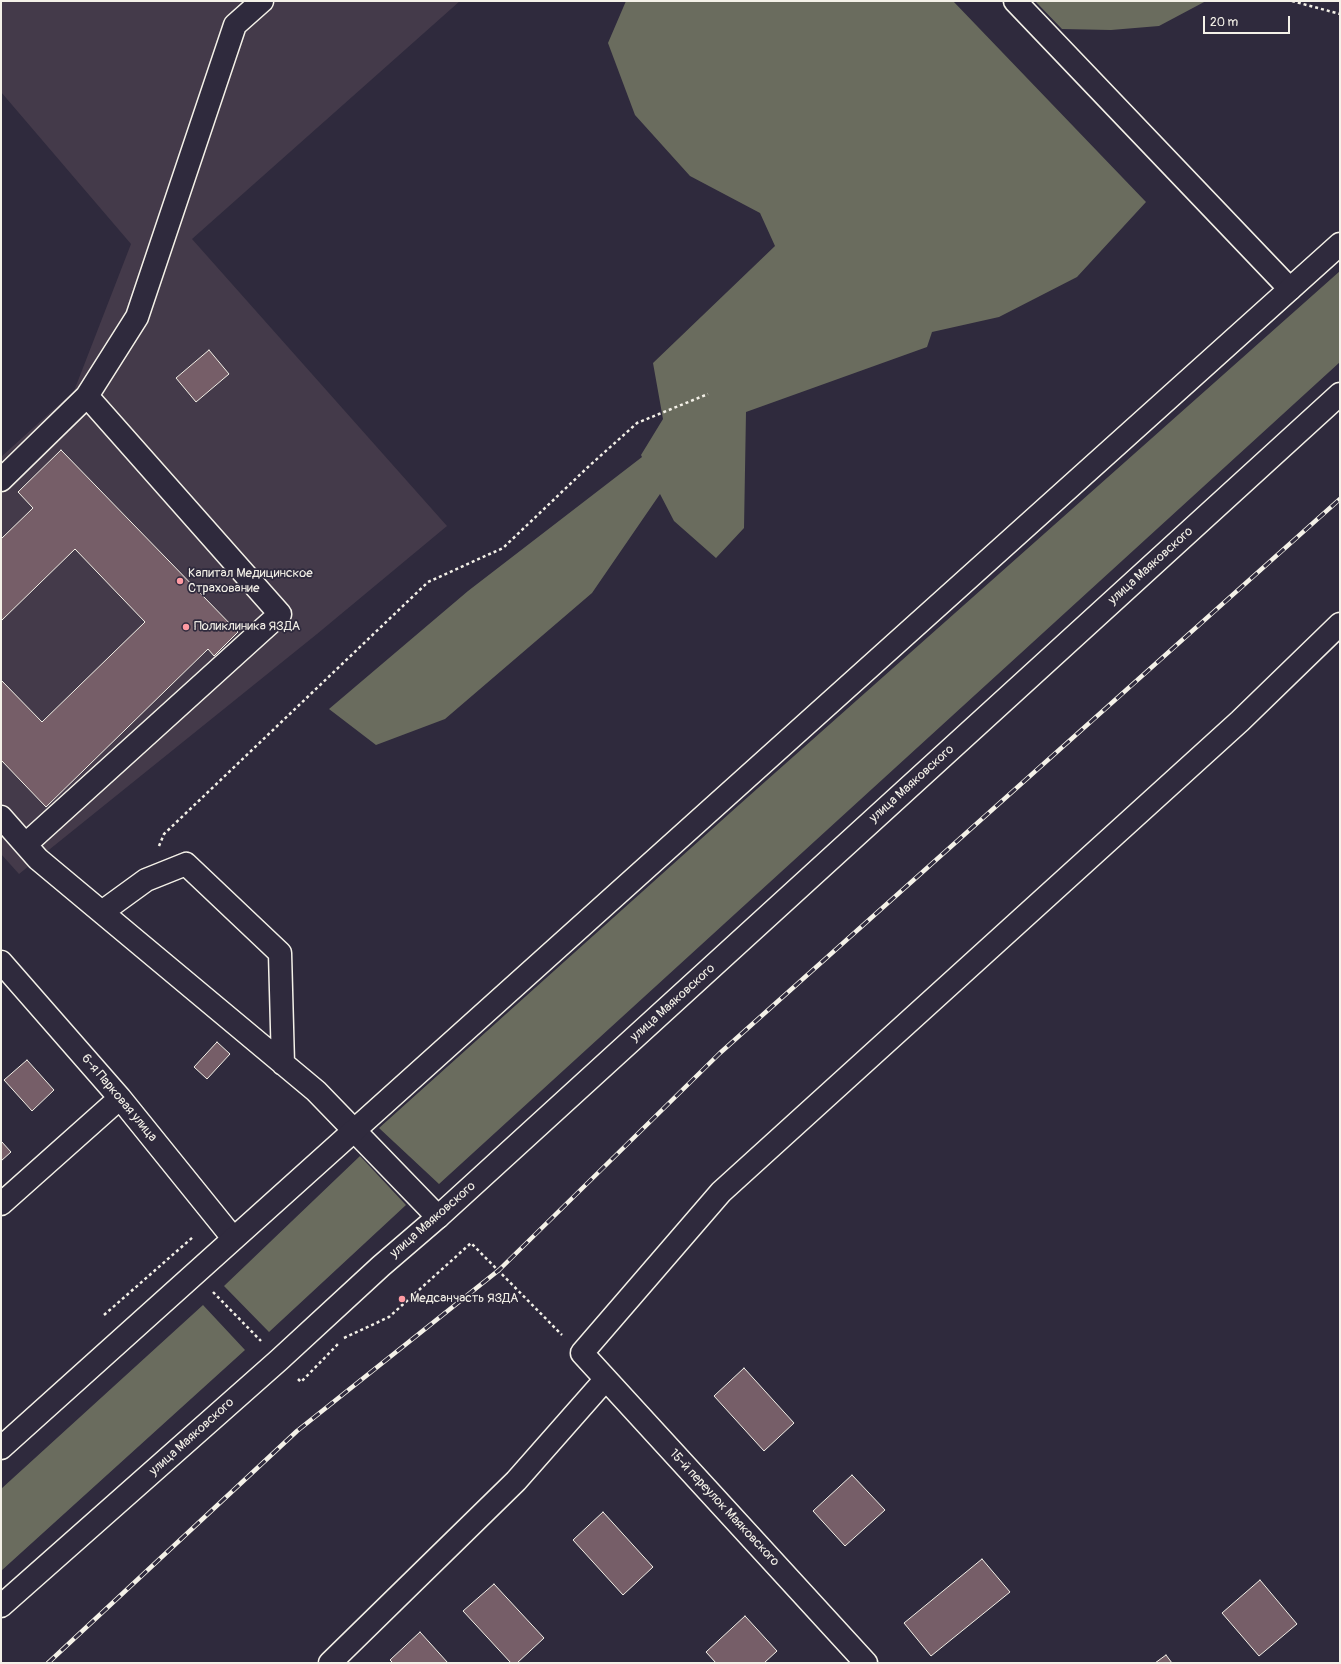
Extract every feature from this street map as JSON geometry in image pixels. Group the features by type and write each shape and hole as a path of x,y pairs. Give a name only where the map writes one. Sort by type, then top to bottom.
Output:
{"main road":[{"path":"1,480 87,396 137,317 235,25 262,1"},
{"path":"1014,1 1290,289"},
{"path":"1,1448 1340,244"},
{"name":"улица Маяковского","path":"1,1606 279,1360 381,1266 438,1217 1340,394"},
{"path":"26,844 280,614 87,396"},
{"path":"582,1353 721,1192 1240,721 1340,624"},
{"path":"1,818 38,859 316,1092 438,1217"},
{"path":"102,912 146,880 186,864 280,953 282,1064"},
{"name":"6-я Парковая улица","path":"1,962 120,1098 233,1238"},
{"path":"1,1204 120,1098"},
{"name":"15-й переулок Маяковского","path":"582,1353 605,1380 866,1663"},
{"path":"330,1663 516,1481 605,1380"}],"path":[{"path":"1292,1 1340,14"},
{"path":"146,880 164,834 428,582 503,548 588,467 637,423 708,394"},
{"path":"104,1315 196,1234"},
{"path":"389,1317 471,1243 582,1353"}],"shaded area":[{"path":"1,1 460,1 192,239 447,526 317,634 19,874 1,854 1,457 74,391 131,244 1,92"}],"green space":[{"path":"626,1 953,1 1146,202 1077,277 999,317 932,332 927,347 746,412 744,528 716,558 674,521 660,494 592,593 445,719 376,745 329,709 468,591 642,457 641,455 663,419 653,363 775,246 760,213 690,176 635,115 608,43"},
{"path":"1035,1 1206,1 1159,26 1111,30 1062,29"},
{"path":"1340,271 1340,362 439,1184 379,1128 740,804"},
{"path":"360,1156 406,1205 269,1332 224,1286"},
{"path":"203,1305 245,1350 1,1571 1,1489"}],"building":[{"path":"209,350 229,374 196,402 176,378"},
{"name":"Поликлиника ЯЗДА","path":"61,450 238,632 214,656 208,649 46,807 1,760 1,680 42,722 145,622 75,549 1,621 1,539 33,508 18,492"},
{"path":"217,1042 230,1054 207,1079 194,1067"},
{"path":"27,1060 54,1090 32,1111 4,1080"},
{"path":"1,1141 11,1152 1,1161"},
{"path":"744,1368 794,1423 764,1451 714,1396"},
{"path":"852,1475 885,1510 845,1546 813,1511"},
{"path":"603,1512 653,1567 623,1595 573,1540"},
{"path":"982,1559 1010,1592 931,1656 904,1623"},
{"path":"1260,1580 1297,1624 1259,1656 1222,1613"},
{"path":"494,1584 544,1638 517,1663 511,1663 463,1611"},
{"path":"745,1616 777,1651 764,1663 716,1663 706,1652"},
{"path":"420,1632 448,1663 393,1663 390,1660"},
{"path":"1166,1655 1172,1663 1155,1663"}],"railway":[{"path":"48,1663 297,1431 499,1270 720,1053 1340,499"}],"place":[{"name":"Капитал Медицинское Страхование","path":"180,581"},
{"name":"Поликлиника ЯЗДА","path":"186,627"},
{"name":"Медсанчасть ЯЗДА","path":"402,1299"}]}
